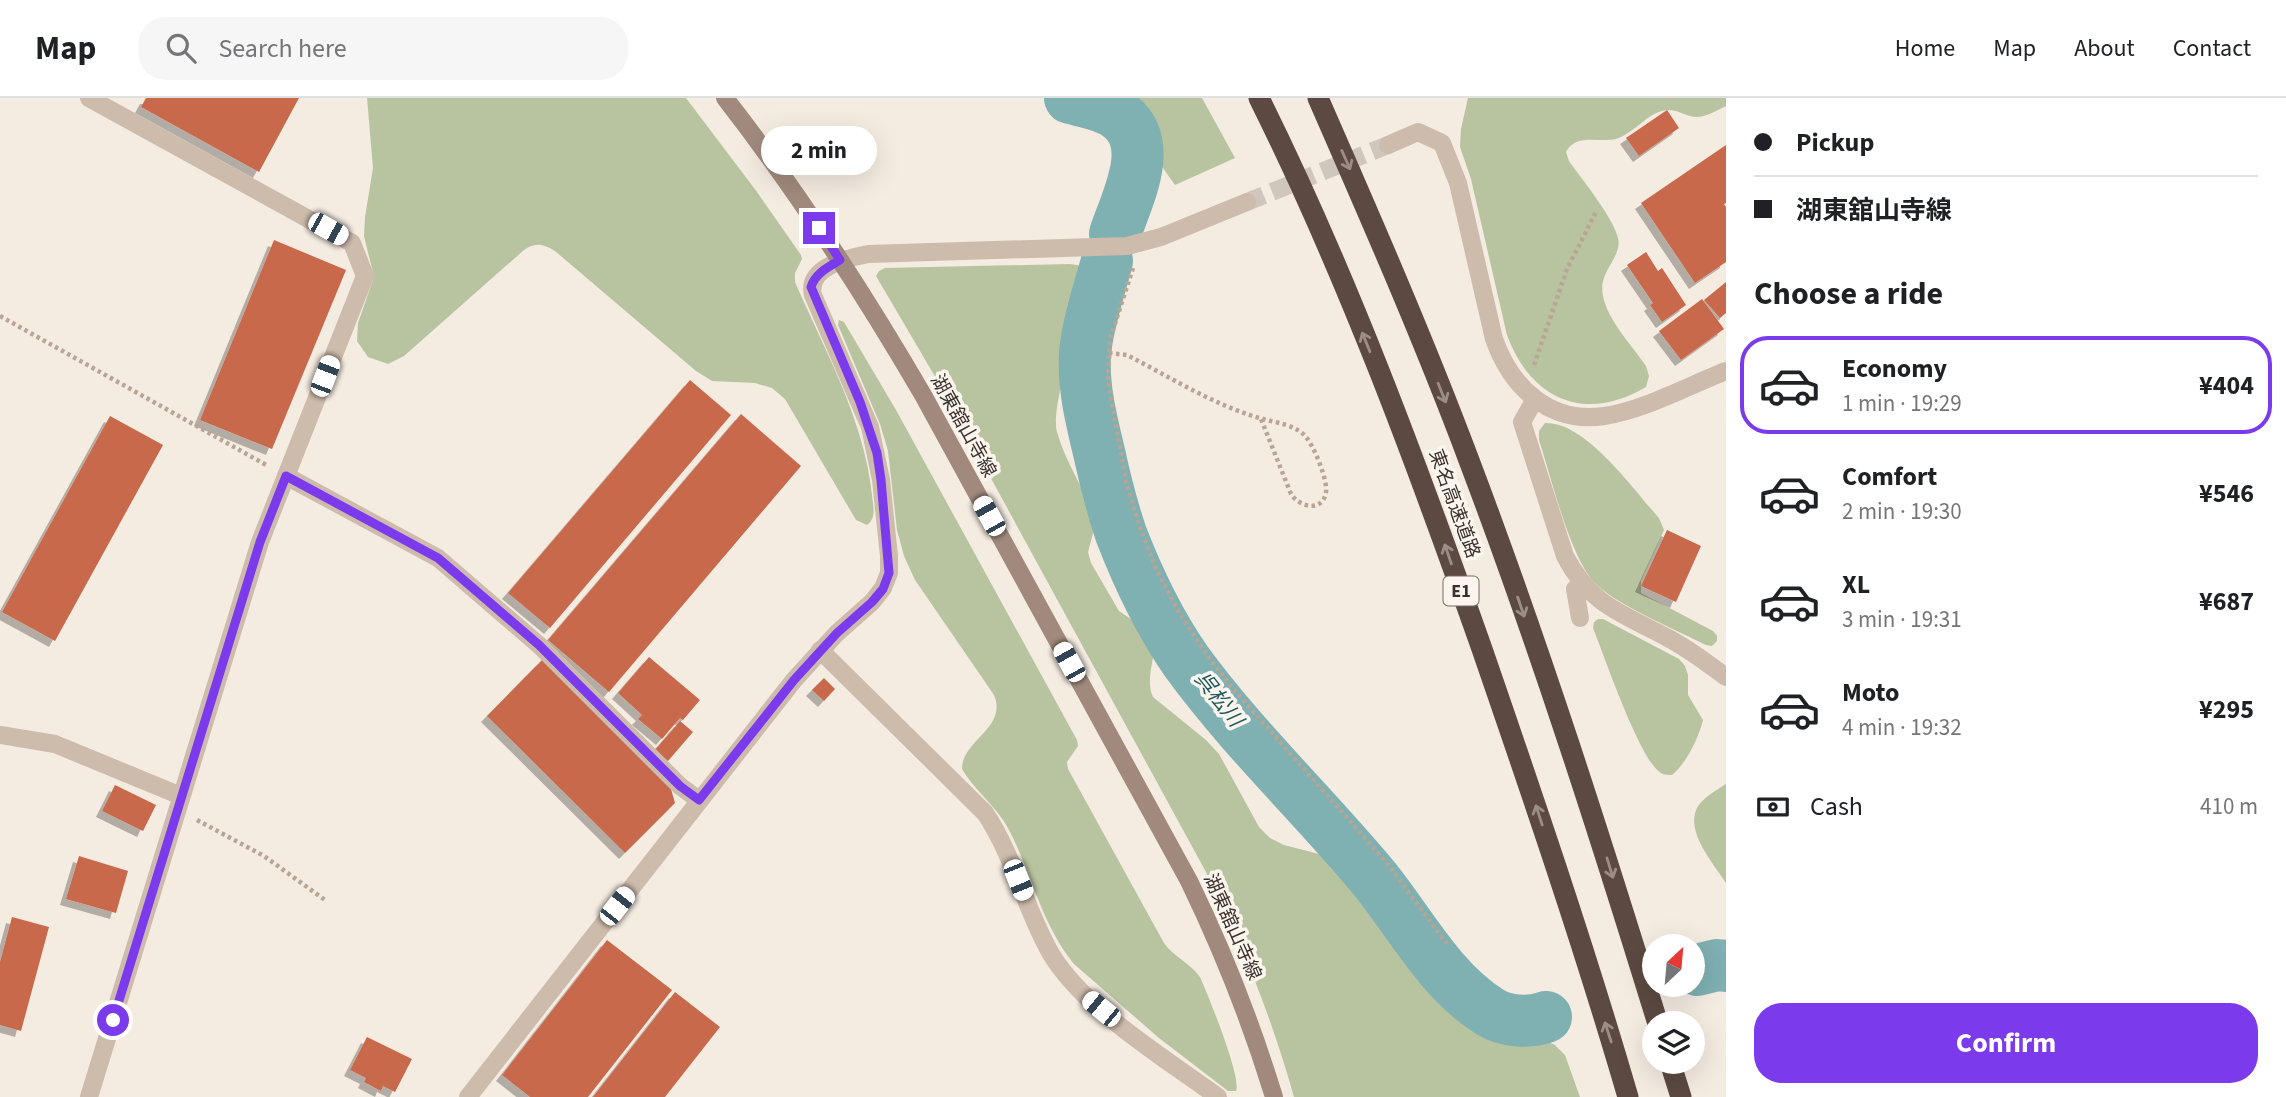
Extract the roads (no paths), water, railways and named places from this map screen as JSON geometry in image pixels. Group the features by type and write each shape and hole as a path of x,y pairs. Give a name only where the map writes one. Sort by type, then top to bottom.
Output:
{"highway":[{"name":"東名高速道路","path":"1259,98 1335,265 1424,483 1532,794 1628,1097"},
{"name":"東名高速道路","path":"1318,98 1385,249 1471,464 1581,776 1654,1011"},
{"path":"1674,1074 1681,1097"}],"main road":[{"name":"湖東舘山寺線","path":"725,98 782,173 840,260 923,395 1215,933 1238,988 1273,1097"}],"street":[{"path":"89,98 352,243 365,276 260,542 89,1097"},
{"path":"1388,145 1418,132 1442,143 1458,183 1494,339 1502,362 1520,386 1535,399 1555,410 1578,416 1602,417 1626,411 1726,371"},
{"path":"468,1097 794,680 820,650 883,589 889,573 881,480 873,440 860,402 811,287 813,279 840,260 868,254 1110,248 1133,245 1161,237 1247,202"},
{"path":"1535,399 1522,422 1565,556 1582,583 1599,601 1682,646 1726,677"},
{"path":"286,476 438,558 539,645 680,786 699,800"},
{"path":"1580,618 1575,589 1582,583"},
{"path":"820,650 985,813 999,833 1038,928 1069,979 1112,1019 1218,1097"},
{"path":"0,735 55,744 178,805"}],"waterway":[{"name":"呉松川","path":"1070,98 1117,114 1129,126 1136,140 1136,171 1115,234"},
{"name":"呉松川","path":"1107,261 1086,341 1085,378 1088,403 1121,534 1167,631 1208,689 1373,877 1455,984 1490,1012 1503,1018 1525,1021 1546,1017"},
{"name":"呉松川","path":"1705,968 1726,966"}],"tunnel":[{"path":"1247,202 1388,145"}]}
